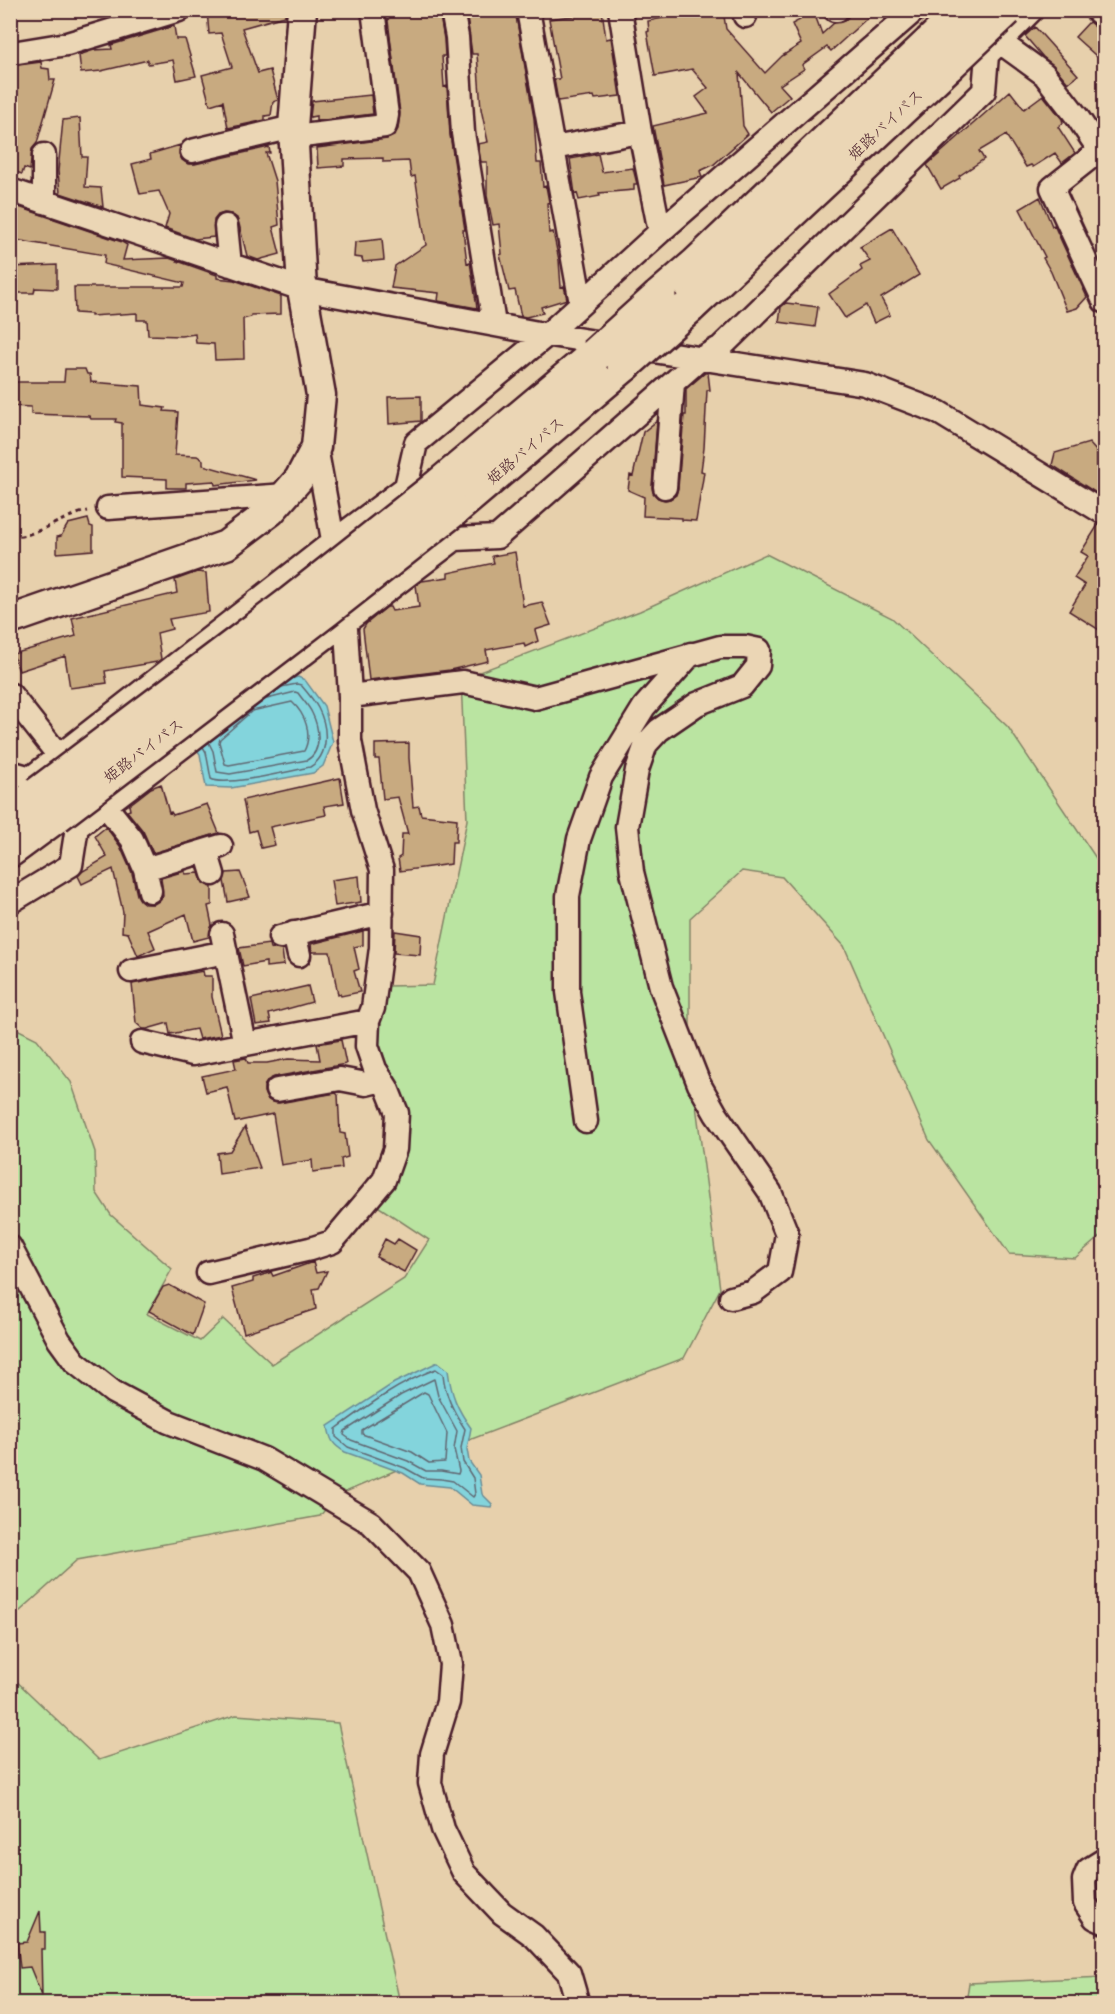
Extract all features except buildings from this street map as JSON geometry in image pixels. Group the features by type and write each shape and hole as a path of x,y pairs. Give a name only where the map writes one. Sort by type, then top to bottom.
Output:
{"highway":[{"name":"姫路バイパス","path":"10,850 47,805 316,617 437,506 609,360 940,54 964,10"},
{"name":"姫路バイパス","path":"940,54 998,36"},
{"name":"姫路バイパス","path":"10,814 47,805"}],"street":[{"path":"12,53 67,44 133,17 178,10"},
{"path":"208,1273 332,1242 384,1180 395,1149 397,1113 375,1069 367,1046 368,1021 373,1008 381,948 382,870 363,810 350,741 347,623 316,447 321,395 302,289 293,132 302,10"},
{"path":"192,152 293,132 385,126 387,115 373,10"},
{"path":"452,10 457,37 463,133 494,324"},
{"path":"528,10 581,303"},
{"path":"620,10 640,132 660,232"},
{"path":"915,10 660,232 548,334 416,443 437,506 497,537 700,359 721,347 984,91 998,36 1032,10"},
{"path":"950,10 998,36 1044,74 1102,153 1052,188 1104,301"},
{"path":"1096,10 1104,17"},
{"path":"553,148 640,132"},
{"path":"44,155 44,202"},
{"path":"10,190 302,289 548,334 865,384 938,412 1104,513"},
{"path":"226,226 230,265"},
{"path":"665,487 673,383"},
{"path":"10,620 226,544 271,511 286,495 299,479 316,447"},
{"path":"108,508 286,495"},
{"path":"10,772 31,778 334,541 437,506"},
{"path":"10,902 71,865 77,827 347,623 437,506"},
{"path":"350,696 463,682 535,698 720,647 745,647 759,650 758,666 742,686 697,704 659,730 646,744 637,770 627,827 632,872 661,987 699,1084 716,1114 770,1192 787,1234 780,1272 753,1292 731,1298"},
{"path":"586,1121 568,992 568,896 579,839 601,777 644,707 691,654"},
{"path":"11,695 59,756"},
{"path":"105,805 132,839 145,869 150,891"},
{"path":"145,869 214,848 213,874"},
{"path":"291,942 381,912"},
{"path":"131,970 224,943 245,1044"},
{"path":"142,1042 193,1054 368,1021"},
{"path":"277,1090 340,1079 366,1084 382,1080"},
{"path":"10,1248 59,1340 75,1362 122,1397 169,1422 264,1459 371,1523 418,1572 443,1625 451,1664 448,1702 432,1754 430,1783 443,1829 464,1873 502,1913 534,1936 569,1973 579,2004"},
{"path":"1104,1860 1088,1870 1084,1880 1085,1903 1095,1918 1104,1922"}],"path":[{"path":"10,537 45,529 65,517 85,511 108,508"}],"green space":[{"path":"766,554 892,618 1008,727 1104,870 1104,1233 1075,1258 1009,1254 929,1140 844,946 782,877 742,871 690,918 690,1059 720,1289 684,1358 443,1450 336,1496 320,1516 77,1560 11,1619 11,1026 37,1039 71,1082 95,1152 96,1192 111,1215 172,1269 147,1314 200,1341 223,1319 272,1364 404,1279 429,1240 376,1205 405,1153 400,1087 387,1070 377,1043 388,986 433,985 467,820 461,679 640,611"},
{"path":"10,1675 99,1760 236,1715 338,1723 400,2003 11,2003"},
{"path":"1104,1977 1104,2003 966,2003 969,1983"}],"water":[{"path":"298,677 305,680 324,706 333,742 323,766 313,773 231,788 206,787 200,754 188,737 242,691"},
{"path":"438,1362 448,1370 455,1401 471,1428 467,1449 469,1461 479,1475 482,1494 492,1504 491,1507 472,1505 450,1487 420,1484 403,1473 345,1452 331,1439 328,1426 394,1383"}]}
